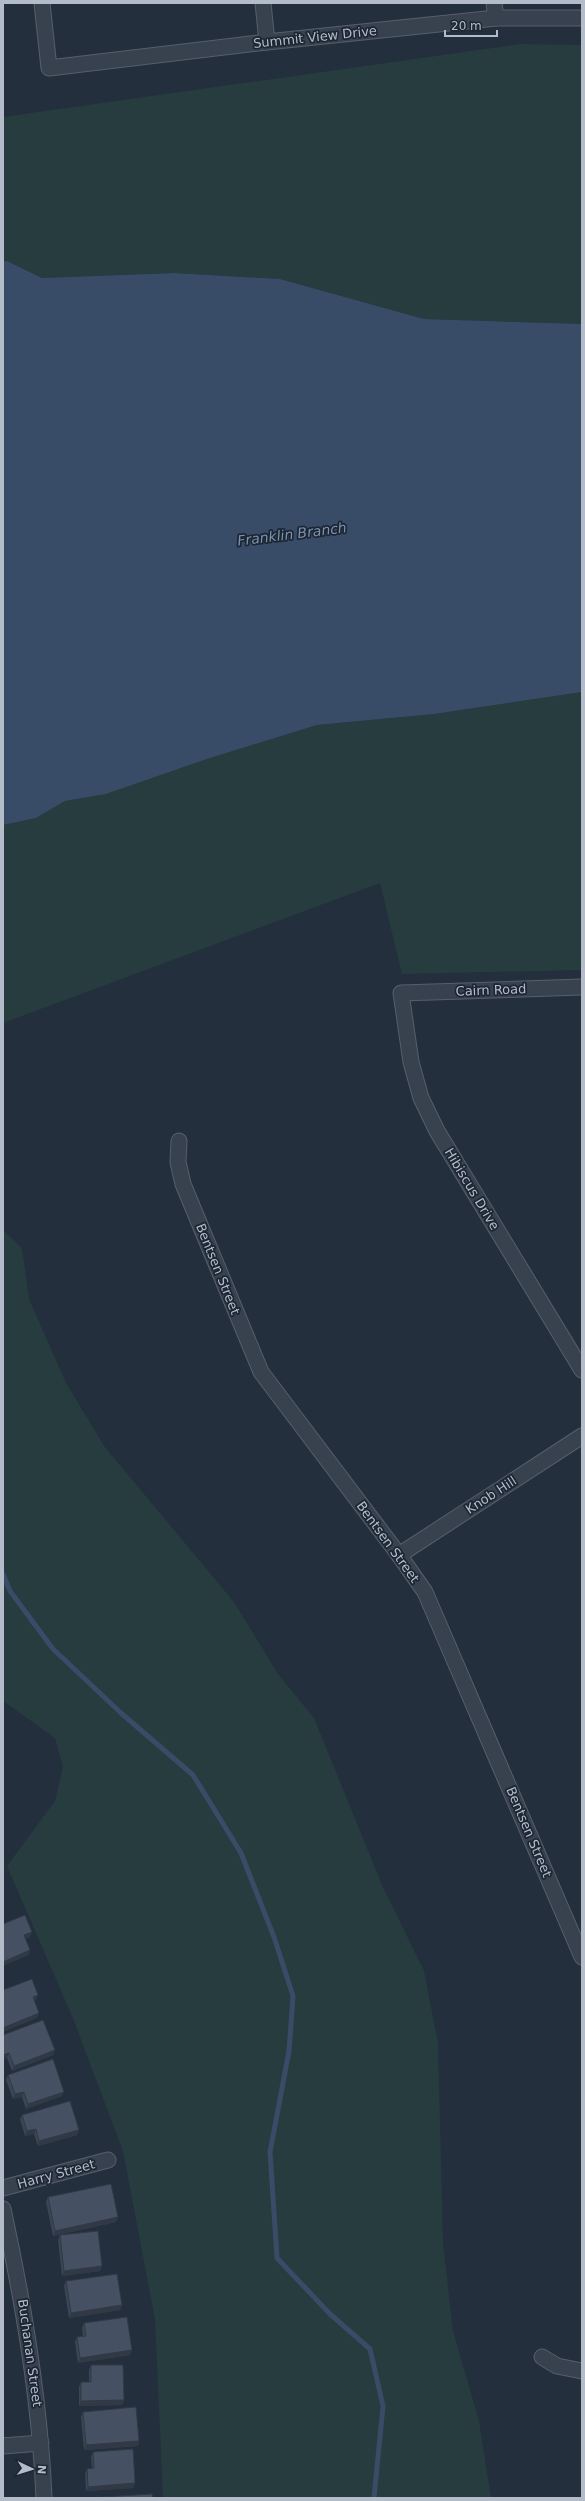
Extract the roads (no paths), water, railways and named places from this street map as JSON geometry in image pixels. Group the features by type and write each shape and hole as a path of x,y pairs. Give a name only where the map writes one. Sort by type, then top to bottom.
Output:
{"street":[{"name":"Summit View Drive","path":"42,3 49,68 267,42 496,18 582,18"},
{"path":"263,3 267,42"},
{"path":"494,3 496,18"},
{"name":"Cairn Road","path":"401,993 582,987"},
{"name":"Hibiscus Drive","path":"401,993 411,1062 421,1098 437,1131 582,1370"},
{"name":"Bentsen Street","path":"179,1141 178,1162 183,1184 261,1372 399,1555 425,1592 437,1616 582,1957"},
{"name":"Knob Hill","path":"399,1555 582,1436"},
{"name":"Harry Street","path":"3,2188 108,2160"},
{"name":"Buchanan Street","path":"3,2209 27,2326 41,2443 44,2498"},
{"path":"542,2357 557,2366 582,2371"},
{"path":"3,2446 41,2443"}],"water":[{"name":"Franklin Branch","path":"7,261 42,278 175,273 280,279 424,319 582,324 582,692 434,714 317,725 207,759 106,794 65,801 36,818 3,825 3,262"}],"waterway":[{"path":"3,1574 10,1591 53,1649 121,1713 193,1775 241,1853 274,1937 293,1996 289,2051 270,2152 277,2258 330,2314 370,2349 383,2406 374,2498"}]}
